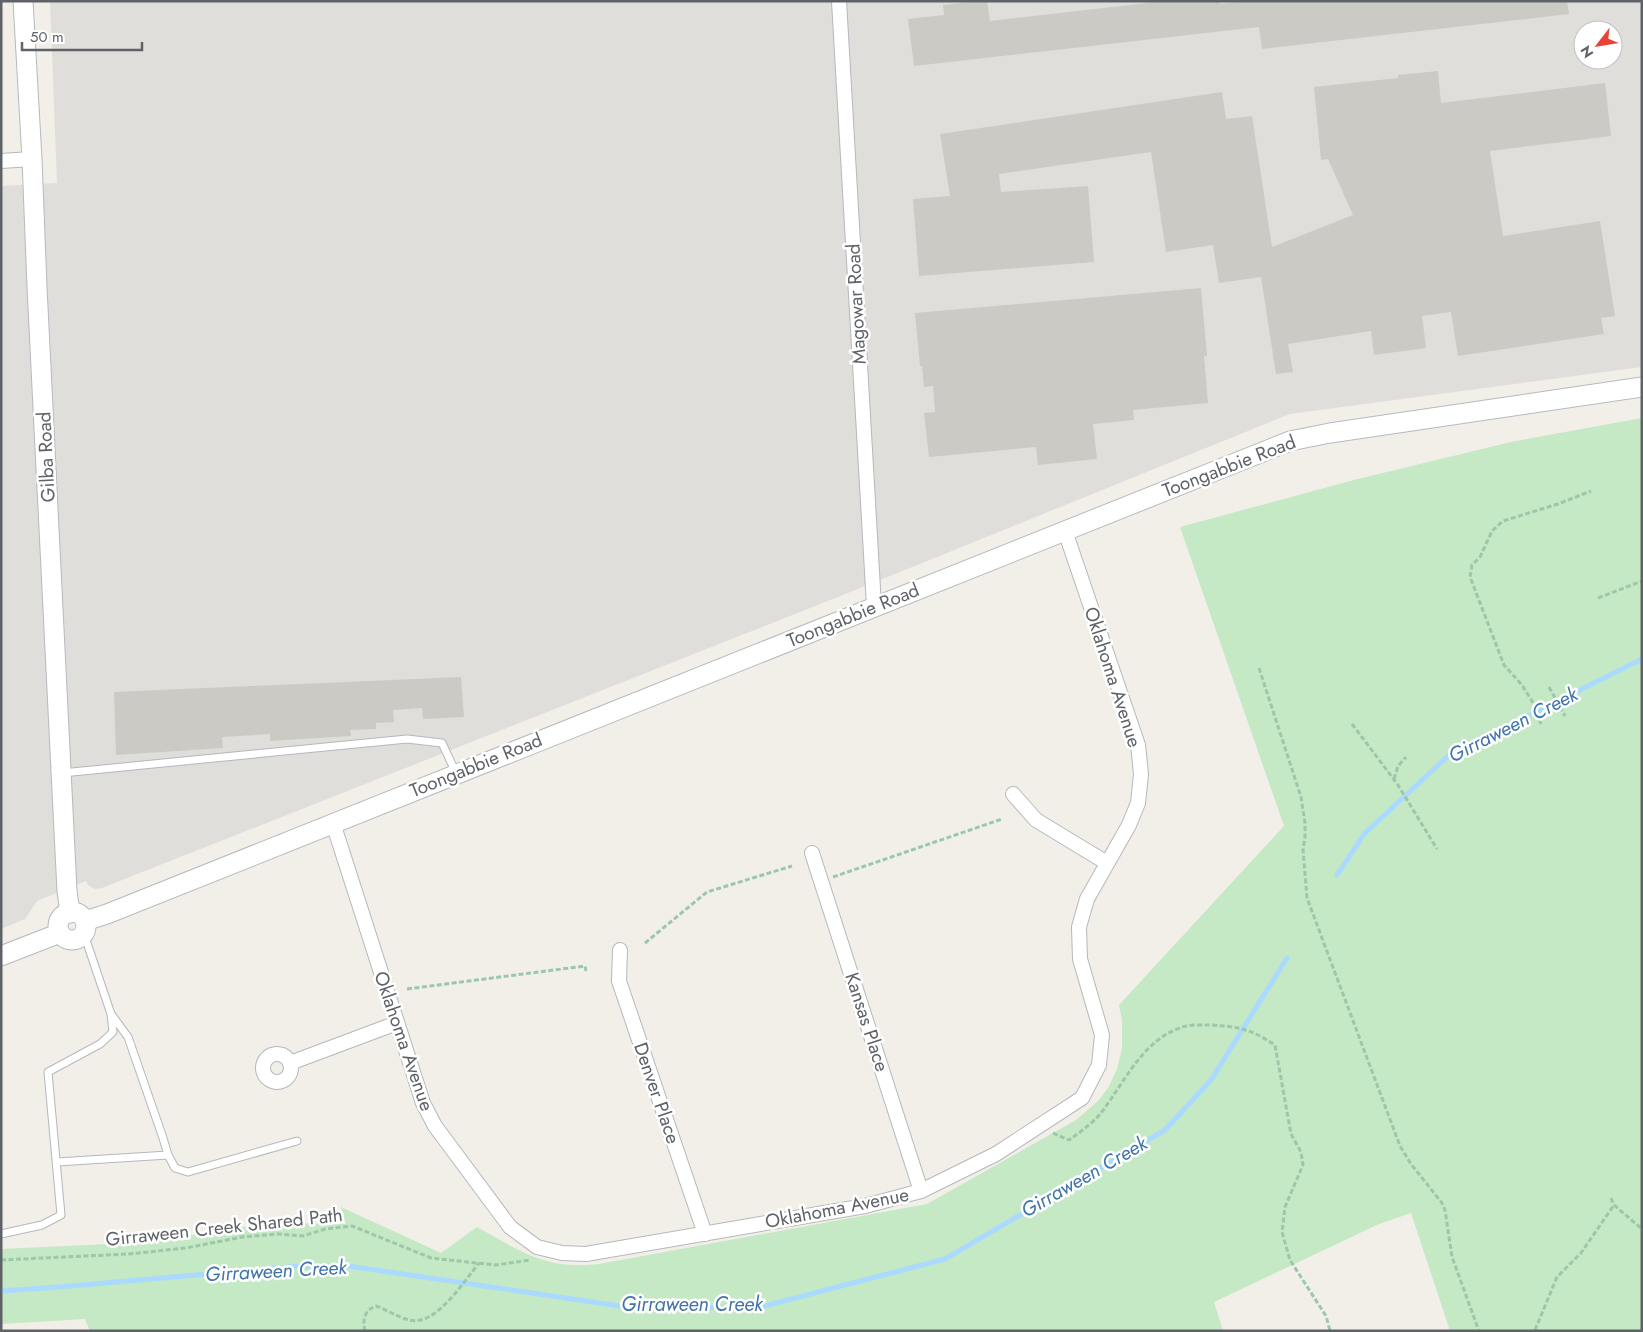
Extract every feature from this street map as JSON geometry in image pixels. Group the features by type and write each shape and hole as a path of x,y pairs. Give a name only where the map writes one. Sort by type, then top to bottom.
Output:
{"main road":[{"name":"Gilba Road","path":"23,1 68,891 80,923"},
{"name":"Toongabbie Road","path":"1,956 60,933 71,940 80,938 80,923 107,914 1290,441 1330,433 1642,387"}],"street":[{"name":"Magowar Road","path":"839,1 874,606"},
{"path":"1,161 32,159"},
{"name":"Oklahoma Avenue","path":"333,823 423,1103 435,1126 510,1227 537,1246 562,1253 586,1254 866,1206 921,1190 996,1154 1082,1098 1099,1065 1102,1035 1080,959 1079,926 1087,899 1129,825 1138,803 1141,774 1138,744 1065,531"},
{"path":"1013,794 1036,820 1107,864"},
{"name":"Kansas Place","path":"812,853 921,1190"},
{"name":"Denver Place","path":"620,950 619,981 705,1234"},
{"path":"290,1063 397,1023"}],"lane":[{"path":"62,773 407,739 442,743 457,773"},
{"path":"1,1234 42,1225 61,1215 48,1072 100,1044 112,1032 111,1014 80,923"},
{"path":"111,1014 128,1038 168,1154 175,1168 188,1172 297,1141"},
{"path":"57,1162 168,1154"}],"path":[{"path":"1541,724 1532,701 1522,685 1504,665 1470,577 1472,565 1480,557 1492,531 1503,521 1591,491"},
{"path":"1598,598 1642,581"},
{"path":"1259,668 1301,798 1305,823 1303,850 1304,883 1307,898 1400,1146 1410,1164 1442,1203 1445,1210 1452,1257 1479,1331"},
{"path":"1549,687 1565,716"},
{"path":"1352,724 1398,784 1437,850"},
{"path":"1394,780 1398,766 1406,758"},
{"path":"831,877 1002,818"},
{"path":"645,943 707,892 792,866"},
{"path":"407,989 585,966 586,972"},
{"path":"1038,1127 1069,1140 1100,1114 1133,1066 1159,1038 1181,1027 1202,1025 1234,1026 1254,1032 1275,1045 1291,1134 1301,1152 1304,1165 1285,1207 1282,1232 1290,1260 1326,1316 1330,1331"},
{"path":"1611,1198 1614,1206 1642,1229"},
{"path":"1534,1330 1558,1277 1581,1253 1614,1206"},
{"name":"Girraween Creek Shared Path","path":"1,1260 128,1254 186,1248 242,1237 278,1234 303,1236 325,1229 352,1226 431,1258 496,1265 538,1260 562,1253"},
{"path":"365,1331 365,1314 369,1309 376,1306 409,1320 419,1320 432,1316 479,1263"}],"shaded area":[{"path":"50,1 1642,1 1642,367 1290,414 843,595 102,888 95,889 88,885 86,881 37,901 25,919 1,929 1,186 57,183"}],"green space":[{"path":"1642,418 1642,1331 1450,1331 1411,1213 1379,1224 1214,1302 1223,1331 90,1331 85,1319 1,1324 1,1249 166,1239 268,1223 346,1224 341,1207 441,1253 477,1227 535,1257 549,1262 580,1265 599,1264 927,1204 1076,1120 1098,1101 1108,1088 1117,1069 1122,1048 1122,1021 1119,1005 1284,826 1180,527 1354,480 1511,442"}],"building":[{"path":"987,1 990,21 1164,1 1219,1 1220,4 1246,1 1567,1 1569,14 1262,49 1259,27 914,66 908,19 944,15 943,5"},
{"path":"1438,71 1441,103 1605,83 1611,136 1490,151 1503,236 1600,221 1615,316 1601,318 1604,334 1458,356 1451,312 1422,316 1426,348 1374,355 1371,331 1288,344 1293,372 1276,374 1261,277 1219,283 1213,245 1166,252 1151,152 999,174 1001,192 1088,186 1094,262 919,276 913,199 950,196 940,134 1222,92 1226,119 1252,116 1272,247 1353,215 1328,159 1321,160 1314,87 1398,78 1398,75"},
{"path":"1201,288 1207,356 1204,356 1208,403 1133,410 1134,420 1093,424 1097,459 1038,465 1036,447 929,457 924,413 935,412 933,386 924,387 915,313"},
{"path":"461,677 464,717 423,719 422,708 393,710 394,722 376,723 376,729 350,730 351,736 270,741 270,734 222,737 223,748 116,755 114,692"}],"waterway":[{"name":"Girraween Creek","path":"1337,875 1364,834 1449,755 1642,659"},
{"name":"Girraween Creek","path":"1,1291 299,1266 348,1266 620,1306 757,1308 945,1259 1165,1130 1211,1080 1287,958"}]}
